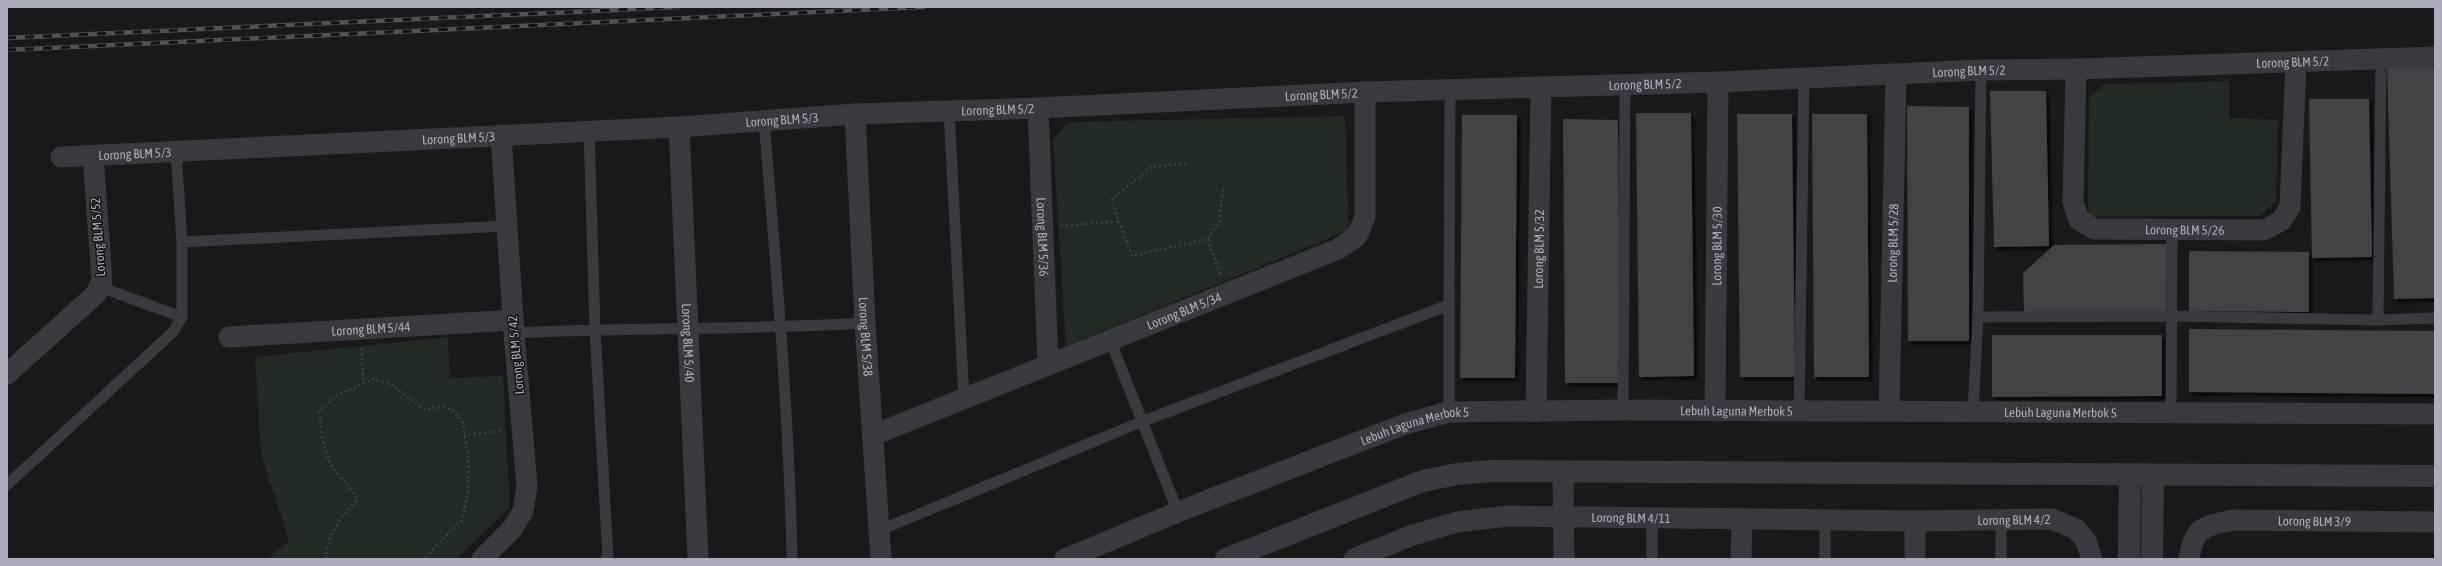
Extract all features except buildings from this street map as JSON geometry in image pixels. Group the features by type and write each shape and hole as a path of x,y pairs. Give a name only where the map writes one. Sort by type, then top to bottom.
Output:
{"street":[{"name":"Lorong BLM 5/2","path":"855,114 1038,108 1365,92 1718,82 1981,70 2076,69 2435,57"},
{"name":"Lorong BLM 5/26","path":"2076,69 2073,202 2079,220 2095,229 2264,230 2281,221 2290,207 2296,62"},
{"name":"Lorong BLM 5/28","path":"1889,411 1896,75"},
{"name":"Lorong BLM 5/30","path":"1715,411 1718,82"},
{"name":"Lorong BLM 5/32","path":"1536,412 1541,86"},
{"name":"Lorong BLM 5/34","path":"872,435 964,400 1338,249 1357,236 1365,217 1365,92"},
{"name":"Lorong BLM 5/36","path":"1038,108 1048,365"},
{"name":"Lorong BLM 5/3","path":"61,157 589,130 679,127 855,114"},
{"name":"Lorong BLM 5/38","path":"855,114 865,323 881,559"},
{"name":"Lorong BLM 5/40","path":"679,127 698,559"},
{"name":"Lorong BLM 5/42","path":"482,559 513,528 523,511 527,486 513,326 502,135"},
{"name":"Lorong BLM 5/52","path":"7,374 96,294 100,287 102,280 92,156"},
{"name":"Lorong BLM 5/44","path":"229,337 361,327 513,326"},
{"name":"Lebuh Laguna Merbok 5","path":"1065,559 1178,512 1405,424 1449,412 1623,410 1973,411 2171,414 2435,414"},
{"path":"1226,559 1423,481 1457,474 1491,471 2435,476"},
{"path":"1563,472 1564,559"},
{"path":"2129,559 2130,475"},
{"path":"2152,559 2153,475"},
{"name":"Lorong BLM 4/11","path":"1354,559 1410,536 1457,522 1508,516 1915,521"},
{"name":"Lorong BLM 4/2","path":"1915,521 2052,519 2065,523 2076,529 2086,541 2092,559"},
{"path":"1741,559 1742,520"},
{"name":"Lorong BLM 3/9","path":"2189,559 2192,541 2196,532 2209,525 2233,520 2435,522"},
{"path":"1915,521 1915,559"}],"lane":[{"path":"2378,320 2381,60"},
{"path":"1973,411 1978,317 1981,70"},
{"path":"1799,411 1804,78"},
{"path":"1623,410 1626,84"},
{"path":"1449,412 1450,89"},
{"path":"949,110 964,400"},
{"path":"764,120 781,328 790,475 792,559"},
{"path":"589,130 595,329 608,557 606,559"},
{"path":"7,485 173,332 182,316 182,242 176,152"},
{"path":"182,242 507,226"},
{"path":"2171,414 2170,316 2172,229"},
{"path":"100,287 182,316"},
{"path":"878,531 1141,422 1450,305"},
{"path":"1978,317 2170,316 2378,320 2435,318"},
{"path":"513,326 595,329 688,329 781,328 865,323"},
{"path":"1110,340 1141,422 1178,512"},
{"path":"1652,518 1652,559"},
{"path":"2001,519 2001,559"},
{"path":"1825,520 1825,559"}],"path":[{"path":"1186,163 1151,167 1111,200 1132,256 1208,239 1219,221 1224,186"},
{"path":"1042,227 1119,221"},
{"path":"1208,239 1228,294"},
{"path":"361,327 363,382"},
{"path":"326,559 326,552 336,525 357,500 352,488 336,472 322,442 319,411 338,395 363,382 373,379 390,384 424,409 441,407 452,409 463,423 469,466 467,496 462,520 425,558"},
{"path":"464,435 523,430"}],"shaded area":[{"path":"2229,81 2229,118 2278,120 2276,202 2260,216 2088,216 2089,98 2105,84"},
{"path":"1345,116 1349,230 1066,346 1053,139 1069,122"},
{"path":"448,337 450,378 503,376 510,508 456,559 267,559 289,541 261,454 255,357"}],"railway":[{"path":"7,38 679,7"},
{"path":"7,50 924,7"}]}
